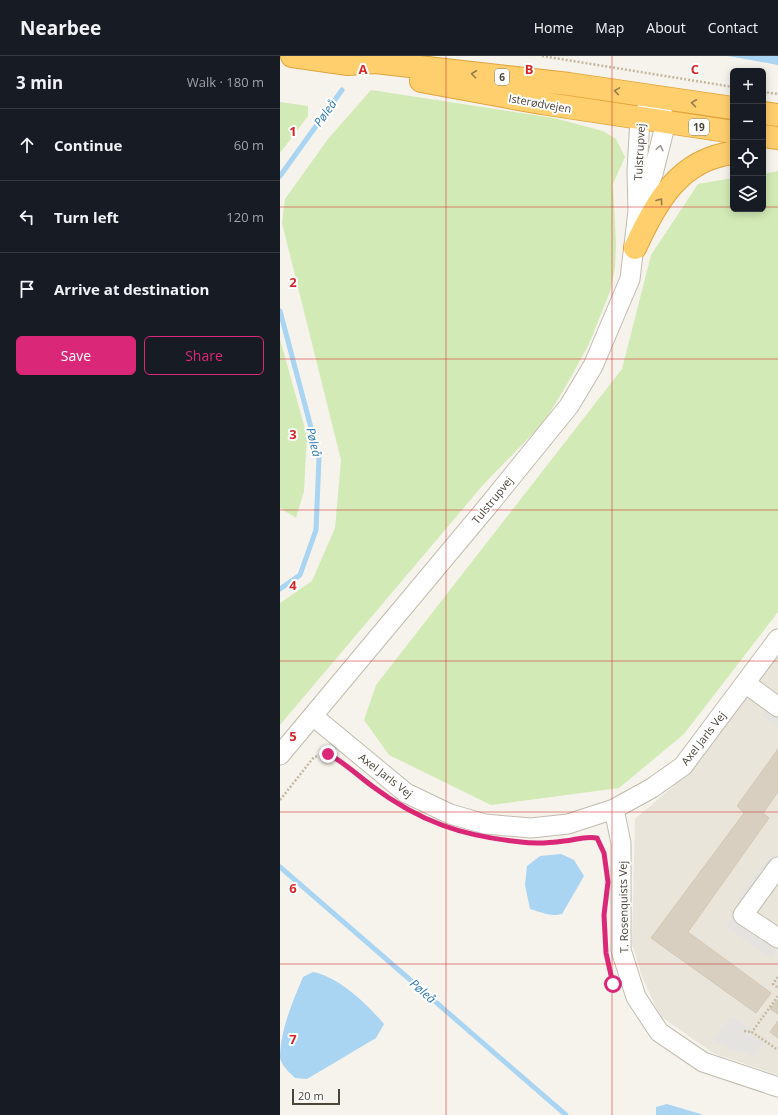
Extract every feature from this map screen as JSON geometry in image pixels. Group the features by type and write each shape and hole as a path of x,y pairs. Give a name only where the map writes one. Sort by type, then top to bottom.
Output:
{"highway":[{"name":"Isterødvejen","path":"292,56 348,64 375,62 569,84 730,108"},
{"name":"Isterødvejen","path":"348,64 374,74 640,119 730,132"},
{"path":"766,113 778,115"},
{"path":"766,136 778,138"},
{"path":"766,150 778,152"},
{"path":"635,248 652,212 671,185 693,166 722,154 730,153"}],"street":[{"name":"Tulstrupvej","path":"280,755 487,507 569,406 593,366 614,320 630,279 635,248 638,211 637,171 640,119 655,97"},
{"path":"655,97 666,122"},
{"name":"Tulstrupvej","path":"638,211 653,174 666,122"},
{"name":"Axel Jarls Vej","path":"313,716 406,793 450,814 485,824 531,828 568,824 614,810 652,788 682,766 778,639"},
{"path":"745,683 778,707"},
{"name":"T. Rosenquists Vej","path":"614,810 622,843 622,950 636,998 659,1032 703,1062 778,1087"},
{"path":"778,867 743,915 778,938"}],"path":[{"path":"542,56 730,87"},
{"path":"766,92 778,94"},
{"path":"280,800 314,757 328,754 338,759"},
{"path":"585,836 597,838 604,853"},
{"path":"778,977 773,984 778,988"},
{"path":"752,1032 778,996"},
{"path":"744,1031 752,1032 778,1050"}],"shaded area":[{"path":"778,652 778,1075 713,1053 660,1016 643,979 632,944 635,819 677,783"},
{"path":"768,707 778,714 778,727 762,716"},
{"path":"771,854 776,857 743,903 738,900"},
{"path":"733,917 778,950 771,959 726,926"},
{"path":"731,1016 751,1029 749,1032 764,1043 753,1058 743,1051 738,1052 713,1040"}],"green space":[{"path":"371,90 554,118 603,131 616,139 625,157 613,184 616,243 615,267 611,289 589,344 544,422 483,485 280,725 280,603 312,581 335,528 341,460 282,223 285,199 328,139"},
{"path":"280,102 308,106 308,116 280,153"},
{"path":"778,171 778,612 684,734 619,788 491,805 389,755 364,720 376,685 622,369 651,255 698,184 730,179 730,212 766,212 766,173"},
{"path":"280,339 307,436 304,491 296,518 280,508"}],"water":[{"path":"728,56 778,56 778,65"},
{"path":"561,854 574,860 584,876 562,914 549,915 530,909 525,885 527,866 540,856"},
{"path":"313,972 333,979 352,992 384,1024 376,1038 307,1079 295,1078 284,1066 280,1058 282,1037 295,996 303,977"},
{"path":"667,1104 704,1115 656,1115 656,1107"}],"building":[{"path":"778,749 778,792 763,813 769,818 688,932 771,993 756,1013 651,938 744,813 737,806"},
{"path":"778,999 778,1014 770,1009"},
{"path":"778,1021 778,1038 770,1032"}],"waterway":[{"name":"Pøleå","path":"280,176 342,90"},
{"name":"Pøleå","path":"280,311 319,458 316,530 300,575 280,589"},
{"name":"Pøleå","path":"280,867 566,1115"}],"route":[{"path":"328,754 338,759 372,786 410,812 452,830 486,838 524,842 564,841 585,836 597,838 604,853 608,882 604,915 606,953 613,984"}]}
